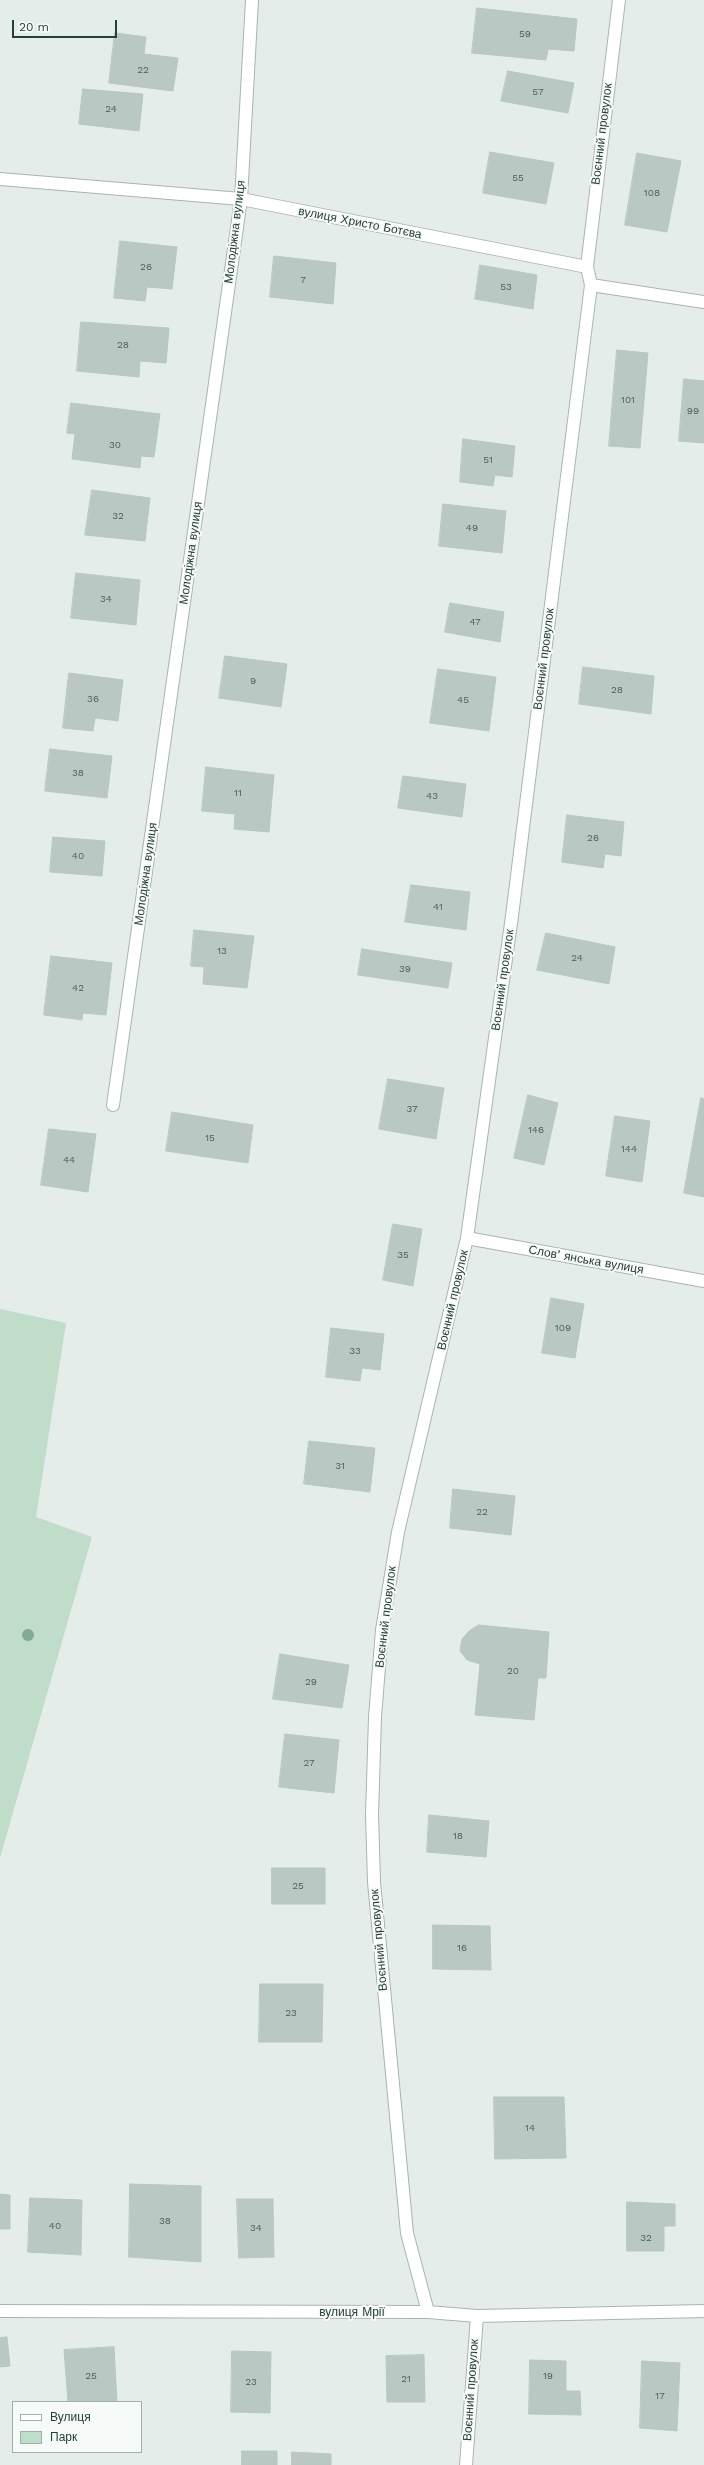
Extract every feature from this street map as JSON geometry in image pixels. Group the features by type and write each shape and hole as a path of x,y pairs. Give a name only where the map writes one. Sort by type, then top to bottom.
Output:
{"street":[{"name":"Молодіжна вулиця","path":"113,1105 241,199 252,0"},
{"name":"Воєнний провулок","path":"587,267 619,0"},
{"name":"вулиця Христо Ботєва","path":"0,179 241,199 587,267"},
{"path":"587,267 591,285 704,302"},
{"name":"Воєнний провулок","path":"428,2312 407,2232 382,1982 374,1882 372,1816 375,1717 382,1630 398,1532 468,1238 512,916 591,285"},
{"name":"Словʼянська вулиця","path":"468,1238 704,1281"},
{"name":"вулиця Мрії","path":"0,2311 428,2312 477,2316 704,2311"},
{"name":"Воєнний провулок","path":"466,2465 477,2316"}],"green space":[{"path":"0,1309 66,1323 36,1517 92,1537 0,1858"}],"building":[{"path":"477,8 577,19 574,51 548,49 546,60 472,53"},
{"path":"115,33 146,37 144,54 178,58 173,91 109,83"},
{"path":"508,71 574,83 568,113 501,101"},
{"path":"83,89 143,94 139,131 79,124"},
{"path":"490,152 554,163 546,204 483,193"},
{"path":"637,153 681,161 667,232 625,225"},
{"path":"120,241 177,247 172,289 147,287 145,301 114,298"},
{"path":"274,256 336,263 333,304 270,297"},
{"path":"480,265 537,275 533,309 475,299"},
{"path":"81,322 169,328 166,363 140,361 139,377 77,371"},
{"path":"617,350 648,353 640,448 609,446"},
{"path":"684,379 704,381 704,443 679,441"},
{"path":"71,403 160,414 154,457 141,456 140,468 72,459 75,434 67,433"},
{"path":"463,439 515,446 512,477 495,475 493,486 460,482"},
{"path":"92,490 150,498 145,541 85,535"},
{"path":"443,504 506,511 502,553 439,546"},
{"path":"76,573 140,580 136,625 71,618"},
{"path":"450,603 504,612 500,642 445,632"},
{"path":"225,656 287,664 281,707 219,698"},
{"path":"583,667 654,676 651,714 579,704"},
{"path":"438,669 496,677 489,731 430,723"},
{"path":"69,673 123,680 118,721 95,718 93,731 63,728"},
{"path":"50,749 112,756 107,798 45,791"},
{"path":"206,767 274,775 269,832 234,829 235,814 202,811"},
{"path":"403,776 466,784 462,817 398,808"},
{"path":"567,815 624,822 621,856 605,854 603,868 562,862"},
{"path":"53,837 105,841 102,876 50,872"},
{"path":"411,885 470,892 466,930 405,922"},
{"path":"194,930 254,936 247,988 203,984 204,967 191,966"},
{"path":"546,933 615,947 609,984 537,970"},
{"path":"362,949 452,963 448,988 358,975"},
{"path":"51,956 112,963 106,1015 83,1013 82,1020 44,1015"},
{"path":"388,1079 444,1088 436,1139 379,1129"},
{"path":"528,1095 558,1103 544,1165 514,1158"},
{"path":"701,1098 704,1099 704,1197 684,1193"},
{"path":"172,1112 253,1125 248,1163 166,1151"},
{"path":"615,1116 650,1121 642,1182 606,1176"},
{"path":"49,1129 96,1134 88,1192 41,1185"},
{"path":"393,1224 422,1229 413,1286 383,1280"},
{"path":"551,1298 584,1304 575,1358 542,1353"},
{"path":"331,1328 384,1334 380,1370 362,1368 360,1381 326,1377"},
{"path":"309,1441 375,1448 370,1492 304,1484"},
{"path":"453,1489 515,1496 511,1535 450,1528"},
{"path":"479,1625 549,1632 546,1678 538,1678 534,1720 475,1715 480,1664 467,1660 460,1651 462,1639 469,1631"},
{"path":"280,1654 349,1665 342,1708 273,1699"},
{"path":"285,1734 339,1740 334,1793 279,1787"},
{"path":"429,1815 489,1821 486,1857 427,1852"},
{"path":"272,1868 325,1868 325,1904 272,1904"},
{"path":"433,1925 490,1926 491,1970 433,1969"},
{"path":"260,1984 323,1984 322,2042 259,2042"},
{"path":"494,2097 564,2097 566,2158 495,2159"},
{"path":"130,2184 201,2186 201,2262 129,2257"},
{"path":"0,2194 10,2195 10,2229 0,2229"},
{"path":"30,2198 82,2200 81,2255 28,2252"},
{"path":"237,2199 273,2199 274,2257 239,2258"},
{"path":"627,2202 675,2204 675,2226 664,2226 664,2251 627,2251"},
{"path":"7,2337 10,2366 0,2367 0,2338"},
{"path":"114,2347 117,2401 68,2401 64,2350"},
{"path":"232,2351 271,2352 270,2413 231,2412"},
{"path":"424,2355 425,2402 387,2402 386,2356"},
{"path":"530,2360 566,2361 566,2391 580,2391 581,2415 529,2414"},
{"path":"642,2361 680,2363 677,2431 640,2428"},
{"path":"242,2451 277,2451 277,2465 242,2465"},
{"path":"292,2452 331,2454 331,2465 292,2465"}]}
